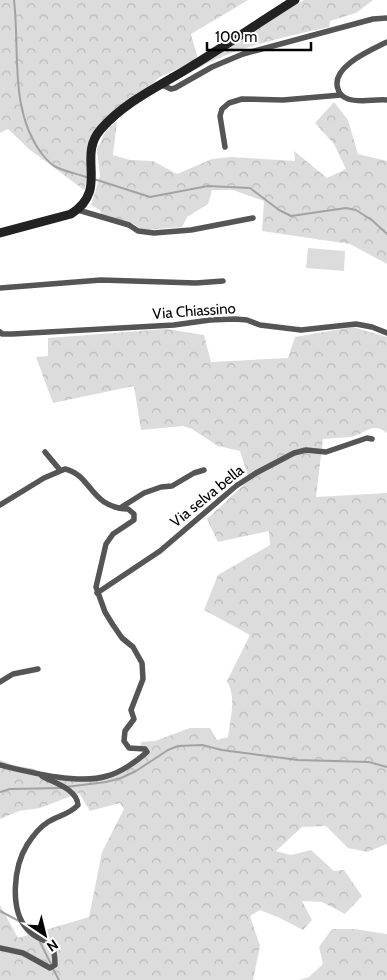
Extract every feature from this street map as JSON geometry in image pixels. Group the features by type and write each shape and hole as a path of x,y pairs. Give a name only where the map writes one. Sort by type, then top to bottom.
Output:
{"street":[{"path":"0,233 71,214 78,210 86,201 92,189 91,147 100,130 138,98 295,0"},
{"path":"160,84 172,89 212,67 243,54 372,19 387,18"},
{"path":"341,95 336,81 341,71 364,54 387,42"},
{"path":"225,147 220,116 222,109 229,102 242,99 282,100 341,95 356,101 387,100"},
{"path":"78,210 129,225 138,230 154,233 191,230 253,218"},
{"path":"0,288 101,280 196,283 222,281"},
{"name":"Via Chiassino","path":"0,332 2,334 50,332 174,325 235,319 247,320 260,325 301,330 356,324 372,327 387,333"},
{"name":"Via selva bella","path":"97,593 160,550 242,482 263,468 294,453 306,450 326,452 367,438 372,439"},
{"path":"45,452 60,470"},
{"path":"0,505 60,470 65,469 76,473 108,505 128,509 135,517 132,522 113,534 106,544 96,587 105,612 122,638 138,654 143,670 141,686 131,710 134,719 125,731 124,741 129,748 145,749 147,752 113,775 93,779 38,774 0,765"},
{"path":"120,508 144,493 161,487 172,486 194,473 204,470"},
{"path":"0,682 14,674 38,669"},
{"path":"0,948 23,953 50,968 55,965 55,955 51,944 30,932 21,920 15,896 18,868 21,856 28,843 42,827 48,822 62,817 76,807 78,801 77,797 70,791 38,774"}],"green space":[{"path":"0,0 248,0 191,34 198,59 160,77 93,136 84,190 29,149 8,129 0,133"},
{"path":"304,0 373,0 356,13 330,21 329,27 243,49 195,70 194,68"},
{"path":"334,102 348,120 358,154 387,161 387,264 350,244 262,231 264,201 233,190 212,190 208,204 187,217 182,227 140,229 134,224 101,215 100,210 91,205 100,176 97,149 106,131 117,121 113,155 130,160 153,161 177,174 212,159 231,157 295,161 294,151 327,178 346,169 334,144 315,123"},
{"path":"308,248 345,251 344,271 306,268"},
{"path":"353,327 387,337 387,433 373,428 351,437 323,439 316,497 387,493 387,844 367,852 348,848 326,826 302,827 276,851 291,855 311,850 334,871 344,870 362,896 345,914 322,902 302,901 312,920 303,930 260,910 250,916 260,946 253,980 0,980 0,905 18,938 89,917 102,852 124,809 120,803 90,811 79,793 40,808 19,811 0,819 0,760 13,765 34,769 53,777 100,780 147,753 140,747 141,742 155,741 190,728 210,728 217,740 228,737 232,695 227,681 250,635 204,610 218,575 270,545 269,531 218,542 207,519 249,480 240,451 218,446 192,429 183,426 141,430 134,386 53,403 36,357 48,356 48,338 166,329 204,335 211,362 288,358 295,337"},
{"path":"332,929 354,929 387,934 387,980 299,980 309,977 323,964 319,947"}],"waterway":[{"path":"14,0 20,100 32,137 42,154 56,167 89,178"},
{"path":"94,179 150,197 208,186 250,188 279,210 291,216 346,208 356,210 373,221 387,234"},
{"path":"66,787 106,782 121,778 178,746 202,745 222,750 298,760 369,762 387,767"},
{"path":"0,792 10,789 61,788"},
{"path":"0,911 19,921"},
{"path":"40,942 51,964"},
{"path":"53,969 59,980"}]}
